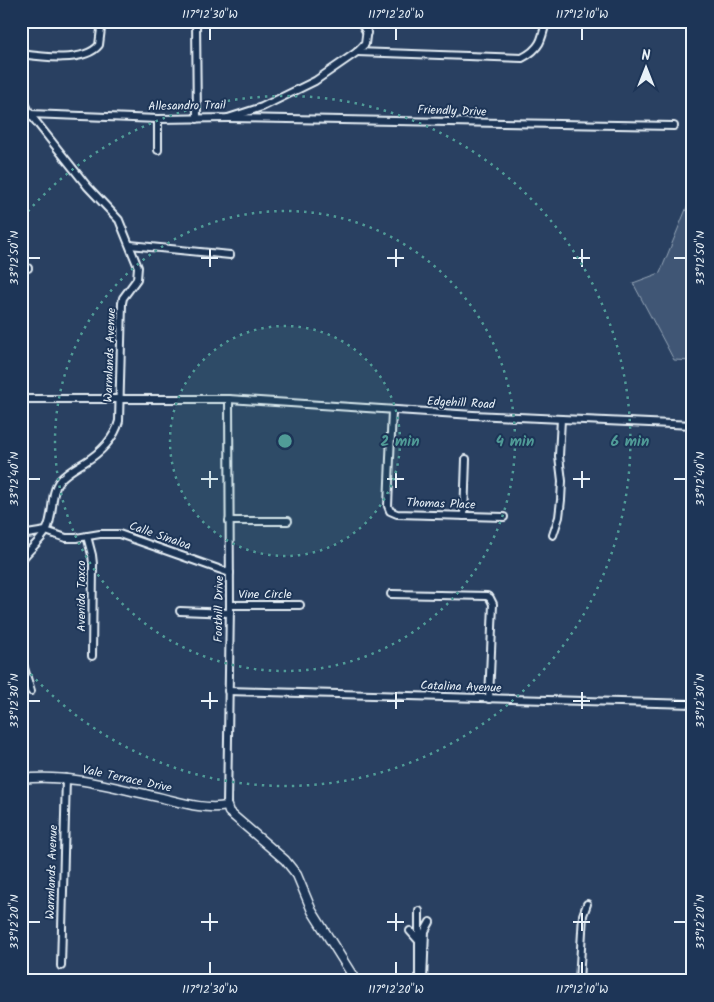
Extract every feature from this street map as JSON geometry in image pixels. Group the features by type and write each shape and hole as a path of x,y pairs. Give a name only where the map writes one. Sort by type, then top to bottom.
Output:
{"main road":[{"name":"Vale Terrace Drive","path":"21,779 34,777 66,778 205,808 227,806"},
{"path":"227,806 229,812 285,860 297,875 312,911 356,981"}],"street":[{"path":"21,54 62,57 89,53 99,45 102,21"},
{"path":"196,21 197,119"},
{"path":"360,21 367,33"},
{"path":"356,52 365,44 368,21"},
{"path":"356,52 522,58 533,52 540,42 546,21"},
{"name":"Allesandro Trail","path":"30,114 158,119 228,118 262,107 304,88 356,52"},
{"name":"Warmlands Avenue","path":"21,94 30,114 87,186 119,220 138,267 137,279 122,304 119,421 112,438 88,460 61,478 56,487 46,532 21,561"},
{"name":"Friendly Drive","path":"228,118 674,126"},
{"path":"158,119 158,150"},
{"path":"130,246 230,255"},
{"path":"21,270 28,268"},
{"path":"21,399 229,399"},
{"name":"Edgehill Road","path":"229,399 561,420 693,425"},
{"name":"Foothill Drive","path":"227,806 230,613 229,399"},
{"name":"Thomas Place","path":"392,410 388,506 390,511 397,514 504,517"},
{"path":"553,535 561,500 562,481 559,456 561,420"},
{"path":"464,516 466,459"},
{"path":"229,521 288,521"},
{"name":"Calle Sinaloa","path":"21,535 46,532 66,538 100,534 128,536 230,573"},
{"name":"Avenida Taxco","path":"87,536 93,564 92,656"},
{"path":"391,594 487,596 490,598 493,604 489,699"},
{"name":"Vine Circle","path":"230,605 300,605"},
{"path":"180,611 230,613"},
{"path":"21,658 31,691"},
{"name":"Catalina Avenue","path":"228,691 693,704"},
{"name":"Warmlands Avenue","path":"61,966 66,778"},
{"path":"579,981 583,915 588,904"},
{"path":"418,911 418,981"},
{"path":"423,981 425,931 430,922"},
{"path":"410,931 419,941"}],"shaded area":[{"path":"691,197 693,197 693,361 674,360 633,283 660,273"}]}
